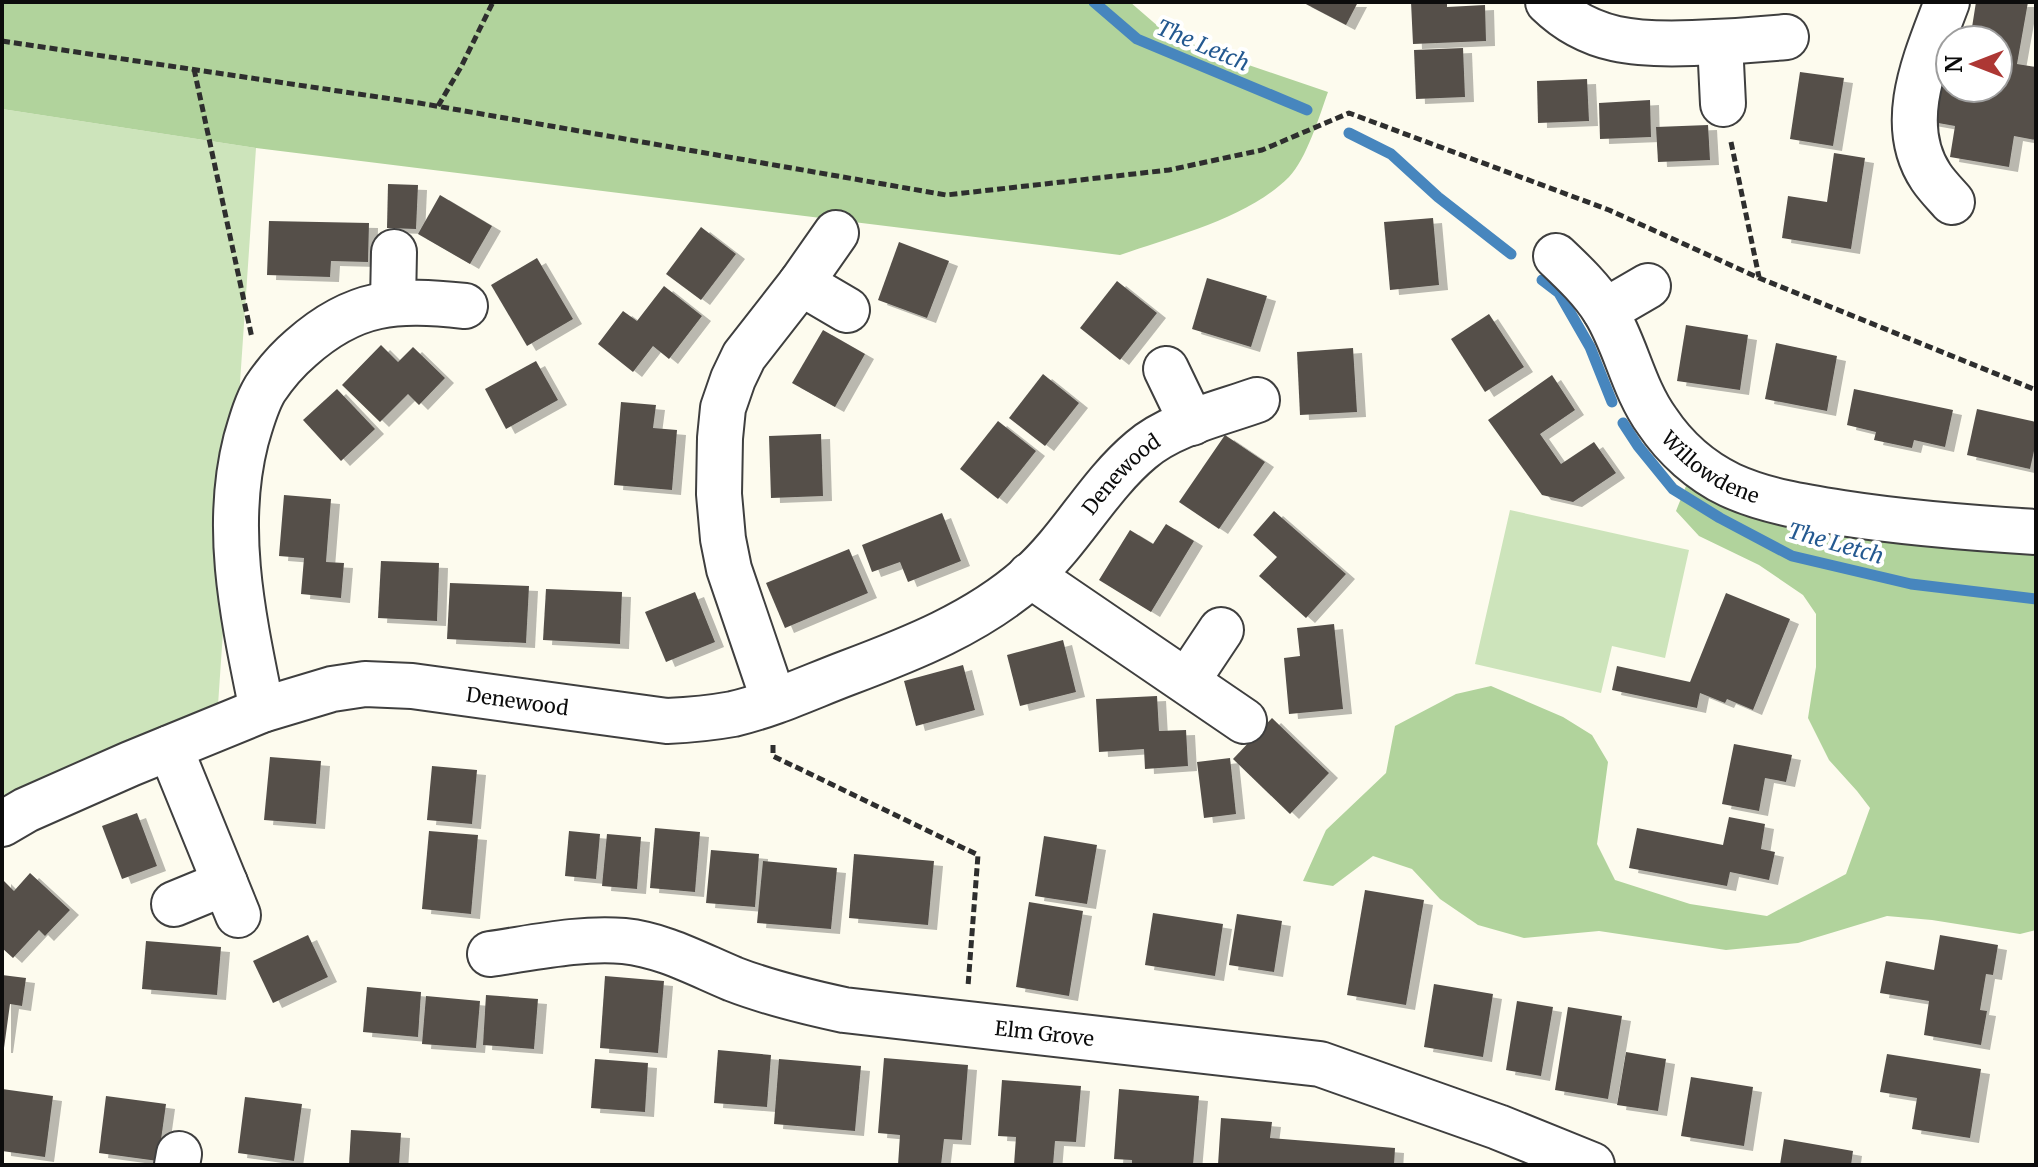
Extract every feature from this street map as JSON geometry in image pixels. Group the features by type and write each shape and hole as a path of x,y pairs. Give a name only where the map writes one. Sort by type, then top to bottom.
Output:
{"street":[{"path":"1548,2 1578,25 1602,36 1629,42 1655,45 1786,37"},
{"path":"1947,2 1924,63 1914,121 1918,149 1931,177 1952,202"},
{"path":"1720,42 1723,104"},
{"path":"774,701 726,554 719,494 723,408 744,356 836,233"},
{"path":"393,303 394,252"},
{"name":"Willowdene","path":"1556,256 1583,282 1605,311 1655,419 1676,446 1726,483 1780,503 1817,510 1885,520 2036,532"},
{"path":"801,283 847,310"},
{"path":"1605,311 1648,286"},
{"path":"262,710 238,577 235,536 242,457 264,391 287,361 337,321 369,308 393,303 465,306"},
{"path":"1166,369 1192,423"},
{"name":"Denewood","path":"2,824 26,810 262,710 332,689 365,684 412,686 667,721 736,713 774,701 880,661 957,627 993,605 1030,575 1143,448 1192,423 1257,400"},
{"path":"1030,575 1244,721"},
{"path":"1187,681 1221,630"},
{"path":"170,748 231,899 174,904"},
{"name":"Elm Grove","path":"490,954 588,941 623,941 681,955 735,980 798,1000 844,1010 1320,1064 1498,1127 1592,1165"}],"path":[{"path":"438,106 493,2"},
{"path":"2,41 438,106 946,195 1169,170 1262,150 1349,113 1609,210 1759,278 2036,390"},
{"path":"194,69 264,391"},
{"path":"1723,104 1759,278"},
{"path":"774,701 773,756 978,855 965,1023"}],"green space":[{"path":"2,2 1130,2 1167,34 1328,92 1301,159 1289,177 1272,191 1232,215 1120,255 256,148 2,109"},
{"path":"2,109 256,148 218,705 9,794 2,800"},
{"path":"1686,486 1831,526 2036,554 2036,930 2020,934 1887,916 1798,943 1726,950 1599,931 1524,938 1478,925 1440,899 1412,869 1373,856 1333,886 1303,881 1326,830 1386,773 1395,726 1456,694 1491,686 1563,717 1592,735 1608,762 1597,844 1615,880 1690,904 1767,916 1846,874 1870,808 1829,760 1808,718 1816,667 1816,614 1803,595 1759,565 1699,536 1676,511"},
{"path":"1510,510 1689,550 1665,658 1612,646 1601,693 1475,664"}],"building":[{"path":"1302,2 1358,2 1346,25"},
{"path":"1411,2 1447,2 1447,7 1485,5 1486,41 1413,44"},
{"path":"1976,2 2028,2 2017,64 2036,67 2036,140 2014,136 2009,167 1950,157 1955,126 1927,121 1934,82 1934,104 2014,104 2014,24 1973,24"},
{"path":"1463,48 1465,97 1416,99 1414,50"},
{"path":"1800,72 1844,78 1833,146 1790,139"},
{"path":"1587,79 1589,121 1538,123 1537,81"},
{"path":"1650,100 1651,137 1600,139 1599,103"},
{"path":"1708,125 1710,160 1658,162 1656,127"},
{"path":"1834,153 1865,158 1851,249 1782,238 1788,196 1827,202"},
{"path":"388,184 418,185 416,229 387,228"},
{"path":"440,195 492,226 470,264 418,234"},
{"path":"1433,218 1439,285 1390,290 1384,222"},
{"path":"269,221 369,223 368,262 331,261 330,277 267,275"},
{"path":"701,227 736,254 701,300 666,274"},
{"path":"899,242 949,261 927,318 878,300"},
{"path":"537,258 573,319 527,346 491,285"},
{"path":"1207,278 1267,296 1251,347 1192,329"},
{"path":"1117,281 1157,313 1120,360 1080,328"},
{"path":"664,286 702,316 669,359 653,346 633,372 598,344 623,311 637,321"},
{"path":"1489,314 1524,367 1485,392 1451,339"},
{"path":"1686,325 1748,335 1740,390 1677,381"},
{"path":"823,330 865,354 835,407 792,383"},
{"path":"1776,343 1837,356 1827,411 1765,399"},
{"path":"381,345 398,362 413,347 445,378 419,405 408,394 380,422 342,385"},
{"path":"1353,348 1357,412 1300,415 1297,352"},
{"path":"536,361 558,400 506,429 485,389"},
{"path":"1043,374 1079,403 1045,446 1009,418"},
{"path":"1552,375 1575,410 1540,434 1561,464 1594,442 1616,473 1573,502 1542,495 1488,420"},
{"path":"337,389 375,429 341,461 303,420"},
{"path":"1854,389 1953,410 1945,447 1914,440 1912,448 1874,440 1876,432 1847,425"},
{"path":"621,402 656,405 653,428 677,430 672,490 614,485"},
{"path":"1977,409 2036,422 2036,442 2030,469 1967,455"},
{"path":"998,421 1036,451 998,499 960,469"},
{"path":"821,434 823,496 771,498 769,436"},
{"path":"1225,435 1265,462 1219,529 1179,502"},
{"path":"284,495 331,499 326,562 344,563 341,598 301,594 304,558 279,556"},
{"path":"1274,511 1346,574 1306,618 1259,576 1277,557 1253,535"},
{"path":"942,513 961,561 908,582 900,562 872,572 862,545"},
{"path":"1166,524 1194,541 1151,612 1099,580 1130,530 1153,544"},
{"path":"849,549 868,593 785,628 766,583"},
{"path":"381,561 439,563 437,621 378,618"},
{"path":"450,583 529,586 526,643 447,639"},
{"path":"546,589 622,592 620,644 543,640"},
{"path":"695,592 715,642 666,662 645,612"},
{"path":"1726,593 1790,619 1753,710 1727,699 1725,703 1700,693 1697,708 1612,690 1617,666 1690,682"},
{"path":"1334,624 1343,709 1289,714 1284,658 1300,656 1297,628"},
{"path":"1063,640 1076,692 1020,706 1007,655"},
{"path":"963,665 975,710 916,726 904,681"},
{"path":"1157,696 1159,731 1186,730 1188,766 1145,769 1144,749 1099,752 1096,699"},
{"path":"1272,718 1329,773 1290,814 1233,759"},
{"path":"1734,744 1792,755 1786,782 1765,778 1759,811 1722,804"},
{"path":"270,757 321,761 316,824 264,820"},
{"path":"1230,758 1236,814 1204,818 1197,762"},
{"path":"432,766 477,770 472,824 427,820"},
{"path":"137,813 157,866 122,879 102,826"},
{"path":"1729,817 1765,824 1761,849 1775,852 1769,880 1730,872 1727,886 1629,868 1637,828 1723,845"},
{"path":"655,828 700,832 695,892 650,888"},
{"path":"429,831 478,835 471,914 422,909"},
{"path":"569,831 600,834 596,879 565,876"},
{"path":"607,834 641,837 637,889 602,886"},
{"path":"1044,836 1097,845 1087,904 1035,896"},
{"path":"711,850 759,854 755,907 706,903"},
{"path":"854,854 934,861 928,925 849,918"},
{"path":"763,861 837,868 831,929 757,923"},
{"path":"30,873 70,910 45,936 39,930 13,958 2,948 2,879 14,891"},
{"path":"1365,890 1424,900 1406,1005 1347,995"},
{"path":"1029,902 1083,911 1069,996 1016,987"},
{"path":"1153,913 1223,924 1215,976 1145,965"},
{"path":"1237,914 1282,921 1274,972 1229,965"},
{"path":"308,935 328,977 273,1003 253,961"},
{"path":"1940,935 1998,945 1993,975 1986,974 1980,1010 1987,1011 1981,1045 1924,1035 1929,1001 1880,993 1886,961 1934,970"},
{"path":"146,941 221,947 217,995 142,989"},
{"path":"2,975 26,978 22,1006 10,1004 4,1048 2,1048"},
{"path":"605,976 664,981 658,1053 600,1048"},
{"path":"1434,984 1493,994 1483,1057 1424,1047"},
{"path":"367,987 421,992 418,1037 363,1032"},
{"path":"486,995 538,999 534,1049 483,1045"},
{"path":"426,996 480,1001 476,1048 422,1044"},
{"path":"1517,1001 1553,1007 1541,1076 1506,1070"},
{"path":"1568,1007 1622,1016 1608,1099 1555,1090"},
{"path":"718,1050 771,1055 767,1107 714,1103"},
{"path":"1626,1052 1666,1059 1658,1111 1617,1105"},
{"path":"1887,1054 1981,1069 1970,1138 1912,1129 1917,1098 1880,1092"},
{"path":"884,1058 968,1065 962,1140 944,1139 941,1165 898,1165 900,1135 878,1133"},
{"path":"595,1059 648,1063 645,1112 591,1108"},
{"path":"779,1059 861,1066 855,1131 774,1124"},
{"path":"1691,1077 1753,1087 1744,1146 1681,1136"},
{"path":"1002,1080 1081,1086 1076,1142 1055,1141 1053,1165 1014,1165 1016,1137 998,1136"},
{"path":"2,1089 53,1096 45,1157 2,1151"},
{"path":"1119,1089 1199,1096 1193,1165 1132,1165 1132,1160 1114,1159"},
{"path":"106,1096 166,1104 158,1161 99,1153"},
{"path":"245,1097 302,1104 294,1161 238,1153"},
{"path":"1221,1118 1272,1122 1270,1138 1395,1148 1394,1165 1218,1165"},
{"path":"351,1130 401,1133 399,1165 349,1165"},
{"path":"1784,1139 1853,1151 1851,1165 1780,1165"}],"waterway":[{"name":"The Letch","path":"1094,2 1137,39 1307,110"},
{"name":"The Letch","path":"1349,133 1391,154 1438,197 1511,254"},
{"name":"The Letch","path":"1542,280 1559,293 1590,347 1612,402"},
{"name":"The Letch","path":"1623,423 1673,489 1792,556 1911,584 2036,599"}]}
